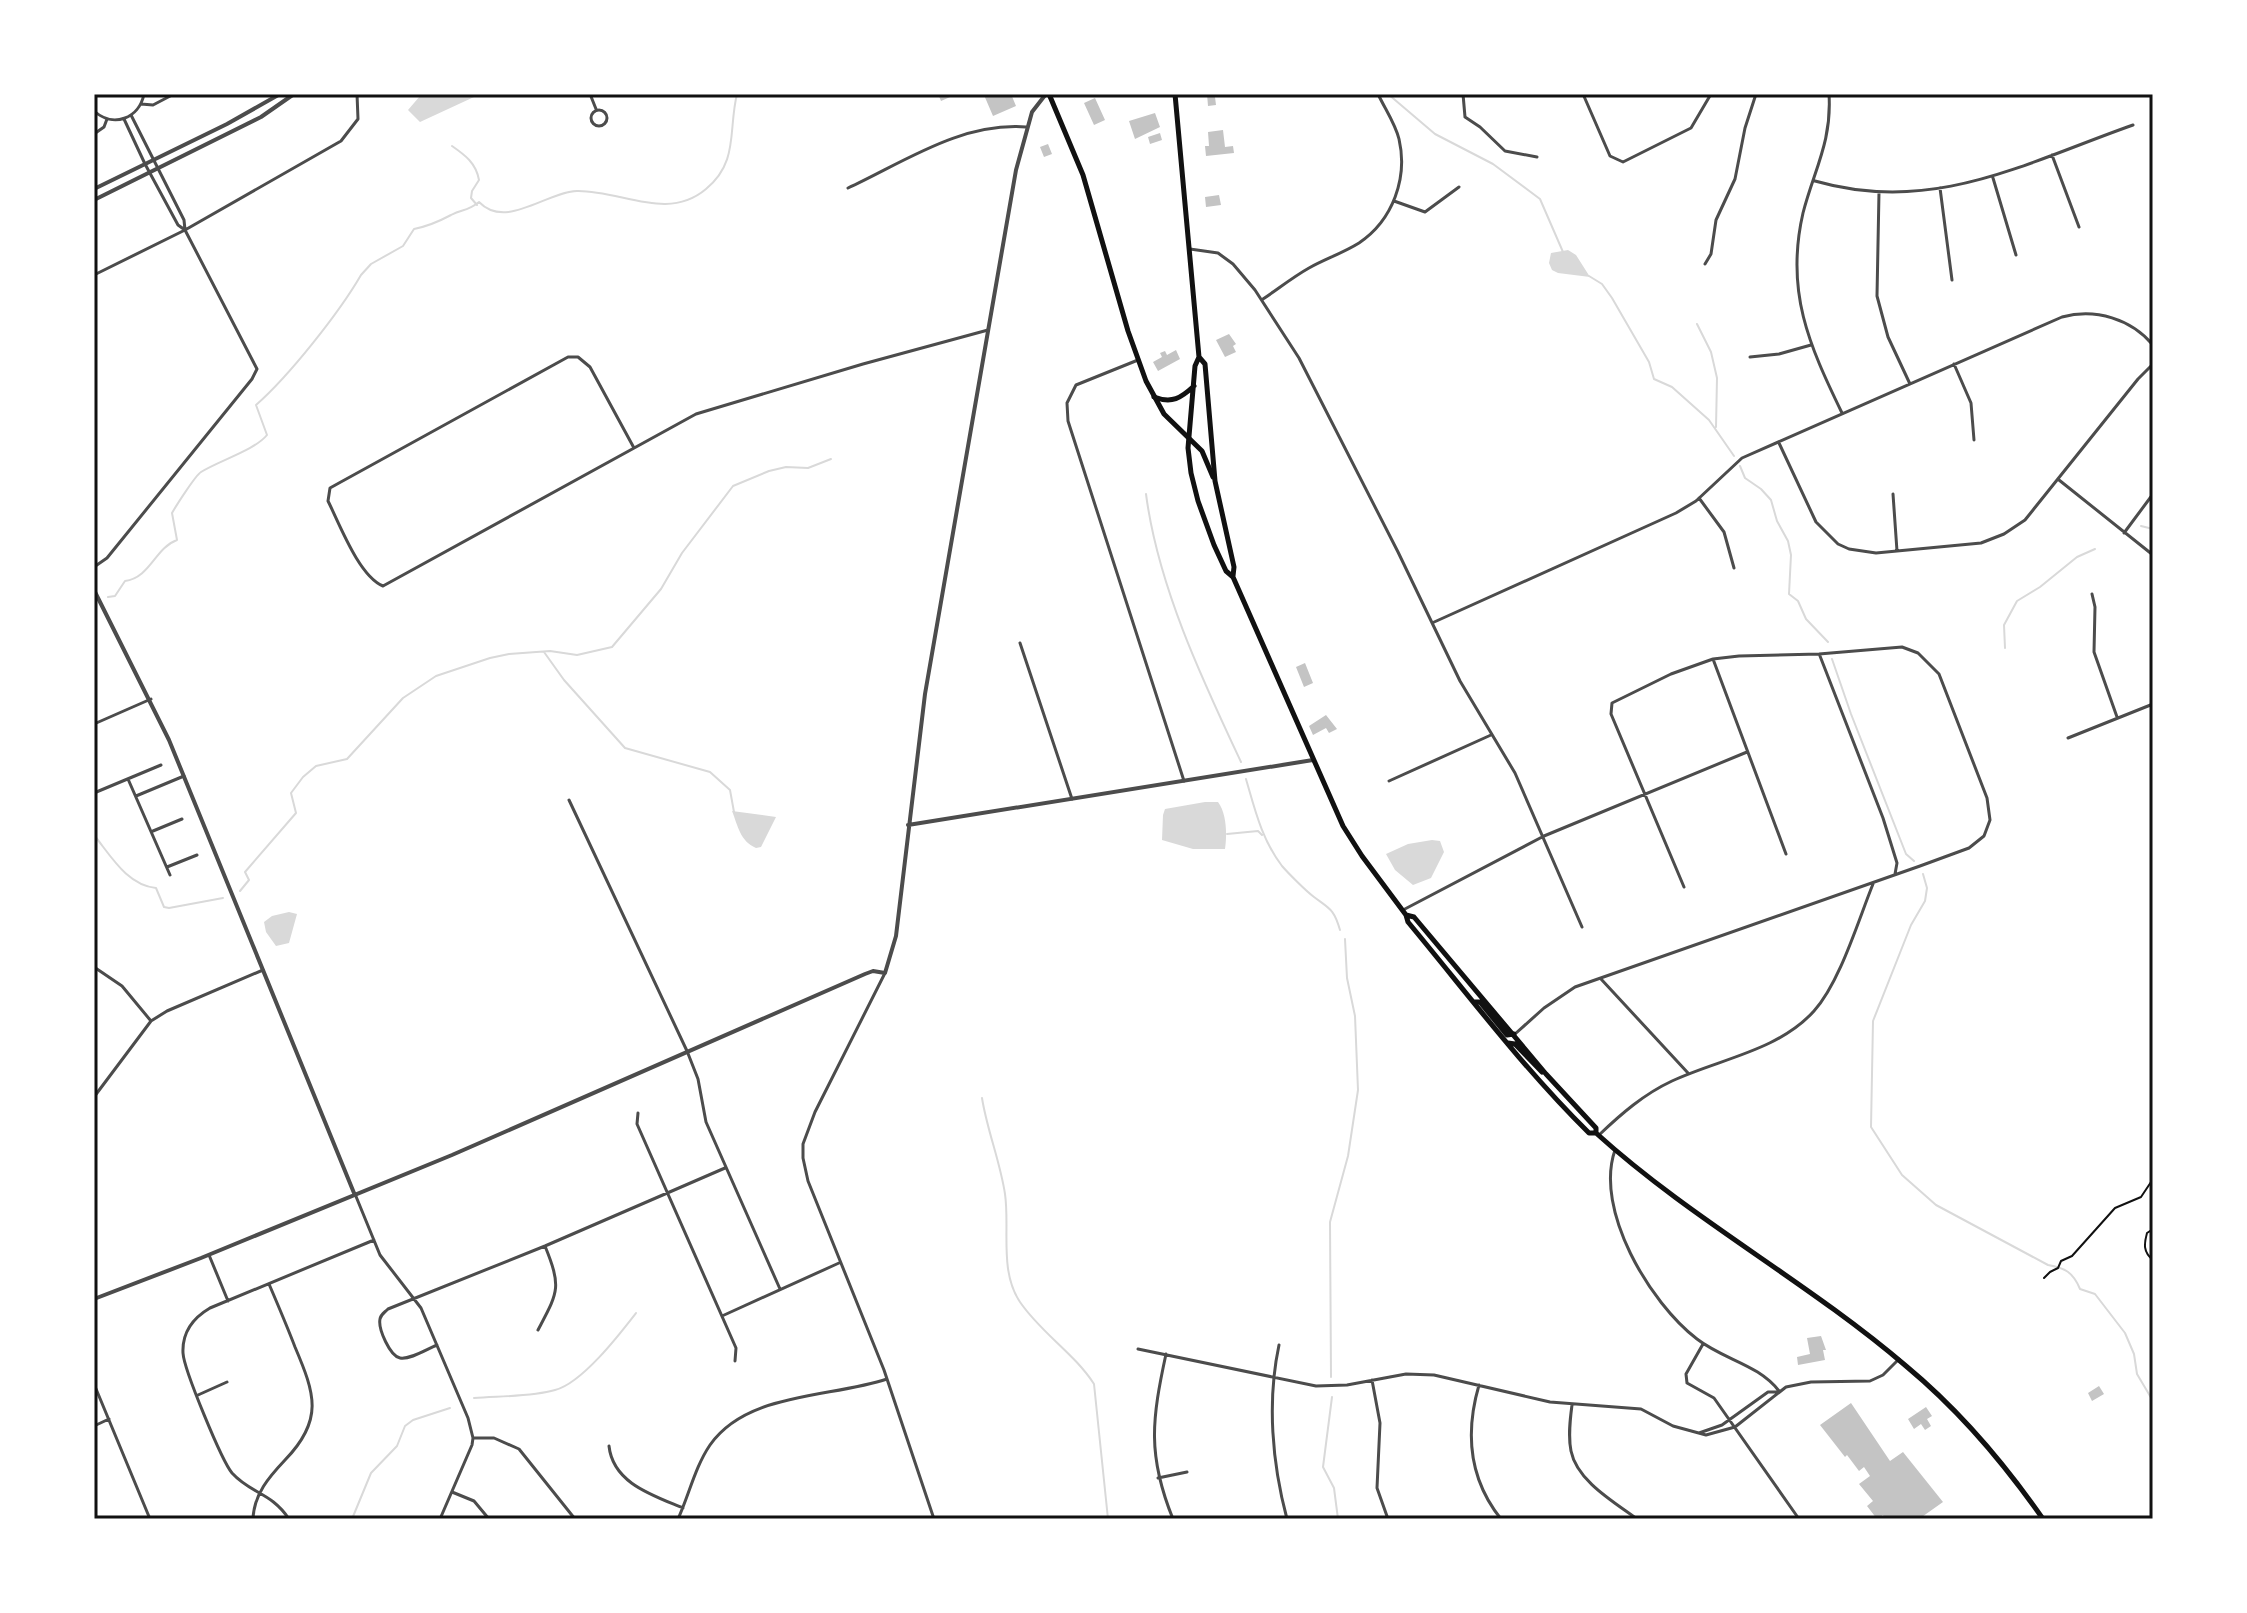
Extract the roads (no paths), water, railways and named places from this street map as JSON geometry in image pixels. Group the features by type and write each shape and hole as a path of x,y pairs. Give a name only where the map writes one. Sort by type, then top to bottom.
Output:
{"main road":[{"path":"1047,94 1082,172 1138,360 1154,397 1169,420 1202,451 1215,481"},
{"path":"1175,94 1199,357 1195,366 1189,459 1198,501 1226,571 1233,577 1349,837 1404,912 1408,922 1507,1043 1569,1114 1589,1133 1598,1134"},
{"path":"1199,357 1205,364 1215,481 1234,567 1233,577"},
{"path":"1154,397 1176,400 1194,385"},
{"path":"1404,912 1414,917 1598,1134 1674,1198 1899,1359 1979,1437 2043,1519"},
{"path":"1474,1002 1480,1002 1507,1035 1515,1034"},
{"path":"1507,1043 1515,1044 1537,1069 1546,1074"}],"street":[{"path":"94,111 107,119 124,119 141,104 144,94"},
{"path":"141,104 153,105 174,94"},
{"path":"94,189 280,94"},
{"path":"94,200 261,117 294,94"},
{"path":"94,275 185,230 341,141 358,119 357,94"},
{"path":"590,94 596,110"},
{"path":"934,1519 887,1379 808,1181 803,1144 815,1112 885,973 896,936 930,664 1016,170 1026,127 1034,108 1047,94"},
{"path":"1262,300 1306,269 1363,240 1385,217 1394,201 1401,174 1401,149 1378,94"},
{"path":"1463,94 1465,117 1497,145 1510,153 1522,152 1537,157"},
{"path":"1583,94 1610,156 1623,162 1691,128 1711,94"},
{"path":"1705,264 1711,254 1716,220 1735,179 1745,128 1756,94"},
{"path":"1829,94 1827,133 1803,213 1796,257 1798,299 1811,345 1843,414"},
{"path":"596,110 604,111 607,115 604,125 592,122 592,114 596,110"},
{"path":"94,567 107,558 257,369 185,230 184,220 131,115"},
{"path":"94,134 104,127 107,119"},
{"path":"124,119 178,225 185,230"},
{"path":"1815,181 1841,188 1879,192 1940,188 1993,178 2133,125"},
{"path":"848,188 944,141 981,132 1026,127"},
{"path":"2052,155 2079,227"},
{"path":"1993,178 2016,255"},
{"path":"1394,201 1425,212 1459,187"},
{"path":"1940,188 1952,280"},
{"path":"1879,192 1877,296 1888,337 1910,384"},
{"path":"1190,249 1210,250 1222,255 1244,276 1307,372 1464,687 1515,773 1582,927"},
{"path":"1432,623 1676,513 1699,498 1733,464 2068,315 2102,315 2116,319 2153,345"},
{"path":"634,448 590,367 578,357 568,357 330,488 328,501 365,572 383,586 696,414 988,330"},
{"path":"1750,357 1779,354 1811,345"},
{"path":"1138,360 1076,385 1067,403 1068,421 1184,781"},
{"path":"1954,364 1971,403 1974,440"},
{"path":"1779,443 1813,516 1831,538 1844,547 1876,553 1990,540 2025,520 2153,364"},
{"path":"2059,480 2153,555"},
{"path":"1893,494 1897,551"},
{"path":"2124,533 2153,494"},
{"path":"1699,498 1724,532 1734,568"},
{"path":"94,590 151,699 380,1255 415,1298 468,1418 473,1438 440,1519"},
{"path":"2092,594 2095,607 2094,652 2117,717"},
{"path":"1020,643 1072,799"},
{"path":"1515,1034 1562,995 1969,848 1981,839 1990,820 1987,798 1939,674 1930,662 1902,647 1713,659 1671,674 1612,703 1611,714 1684,887"},
{"path":"1819,654 1883,818 1897,863 1895,874"},
{"path":"1713,659 1786,854"},
{"path":"94,724 151,699"},
{"path":"2068,738 2153,704"},
{"path":"1389,781 1492,734"},
{"path":"1404,912 1544,836 1747,752"},
{"path":"908,825 1313,760"},
{"path":"94,793 161,765"},
{"path":"136,796 184,776"},
{"path":"128,779 170,875"},
{"path":"569,800 687,1051 698,1079 706,1122 780,1289"},
{"path":"151,831 182,819"},
{"path":"166,867 197,855"},
{"path":"1598,1134 1634,1104 1689,1074 1764,1045 1794,1028 1813,1012 1829,990 1874,883"},
{"path":"94,967 117,981 151,1021"},
{"path":"94,1097 151,1021 182,1004 263,970"},
{"path":"94,1299 355,1194 865,974 873,971 885,973"},
{"path":"1601,979 1689,1074"},
{"path":"638,1113 637,1124 736,1348 735,1361"},
{"path":"1615,1150 1609,1171 1618,1217 1636,1266 1662,1306 1703,1344 1763,1373 1779,1392"},
{"path":"437,1345 405,1358 398,1357 391,1351 380,1326 380,1318 388,1309 545,1246 726,1167"},
{"path":"289,1519 277,1503 244,1485 228,1468 185,1364 184,1341 188,1328 197,1316 374,1240"},
{"path":"538,1330 556,1293 556,1275 545,1246"},
{"path":"209,1255 228,1301"},
{"path":"722,1316 840,1263"},
{"path":"253,1519 263,1485 297,1448 309,1428 313,1405 311,1386 269,1284"},
{"path":"1703,1344 1685,1379 1689,1385 1714,1398 1799,1519"},
{"path":"1279,1345 1273,1377 1276,1462 1287,1519"},
{"path":"1138,1349 1331,1387 1416,1374 1479,1385 1533,1399 1641,1409 1673,1426 1712,1435 1735,1427 1779,1392"},
{"path":"1166,1354 1154,1417 1158,1478 1173,1519"},
{"path":"1699,1433 1730,1420 1768,1392 1779,1392 1804,1382 1870,1381 1883,1375 1899,1359"},
{"path":"678,1519 705,1454 721,1431 739,1418 761,1407 887,1379"},
{"path":"1372,1380 1380,1423 1377,1488 1388,1519"},
{"path":"198,1395 227,1382"},
{"path":"94,1384 150,1519"},
{"path":"1479,1385 1470,1427 1471,1456 1484,1493 1501,1519"},
{"path":"1572,1405 1570,1443 1575,1462 1596,1489 1637,1519"},
{"path":"94,1426 109,1419"},
{"path":"473,1438 494,1438 519,1449 575,1519"},
{"path":"609,1446 614,1463 636,1487 683,1508"},
{"path":"1158,1478 1187,1472"},
{"path":"452,1492 474,1501 489,1519"}],"waterway":[{"path":"108,597 115,596 125,581 141,574 163,549 177,540 172,513 198,475 254,446 267,435 256,405 313,343 361,275 371,264 403,246 414,229 433,224 479,202 490,210 514,211 577,191 660,204 691,199 706,189 724,168 737,94"},
{"path":"1388,94 1435,134 1493,164 1540,199 1563,252"},
{"path":"452,146 473,164 479,180 471,198 477,205"},
{"path":"1589,276 1602,284 1612,298 1649,362 1654,379 1672,387 1709,420 1734,456"},
{"path":"1697,324 1711,352 1717,378 1716,427"},
{"path":"240,891 249,880 245,872 296,813 291,793 303,777 316,766 347,759 403,698 436,676 490,658 550,651 577,655 612,647 661,589 682,553 733,486 769,471 786,467 808,468 831,459"},
{"path":"1740,466 1745,478 1771,500 1777,521 1788,541 1791,555 1789,594 1798,601 1806,619 1828,642"},
{"path":"1146,494 1160,563 1183,631 1241,762"},
{"path":"2141,526 2153,529"},
{"path":"2005,648 2004,625 2017,601 2077,557 2095,549"},
{"path":"544,652 564,680 625,748 710,772 730,790 734,812"},
{"path":"1832,659 1906,854 1914,861"},
{"path":"1246,779 1260,824 1275,856 1298,882 1331,910 1340,930"},
{"path":"1227,834 1258,831 1262,835"},
{"path":"94,835 128,875 156,888 164,907 223,898"},
{"path":"1923,874 1927,888 1925,901 1911,925 1873,1021 1871,1127 1902,1175 1936,1205 2048,1265 2064,1269 2080,1289 2095,1294 2125,1333 2134,1354 2137,1374 2153,1401"},
{"path":"1331,1377 1330,1222 1348,1156 1358,1090 1355,1016 1347,978 1345,939"},
{"path":"982,1098 1005,1194 1007,1263 1014,1290 1028,1313 1077,1362 1094,1384 1108,1519"},
{"path":"474,1398 536,1394 566,1386 599,1357 636,1313"},
{"path":"1332,1397 1323,1467 1334,1488 1338,1519"},
{"path":"352,1519 371,1473 397,1446 405,1426 413,1420 450,1408"}]}
